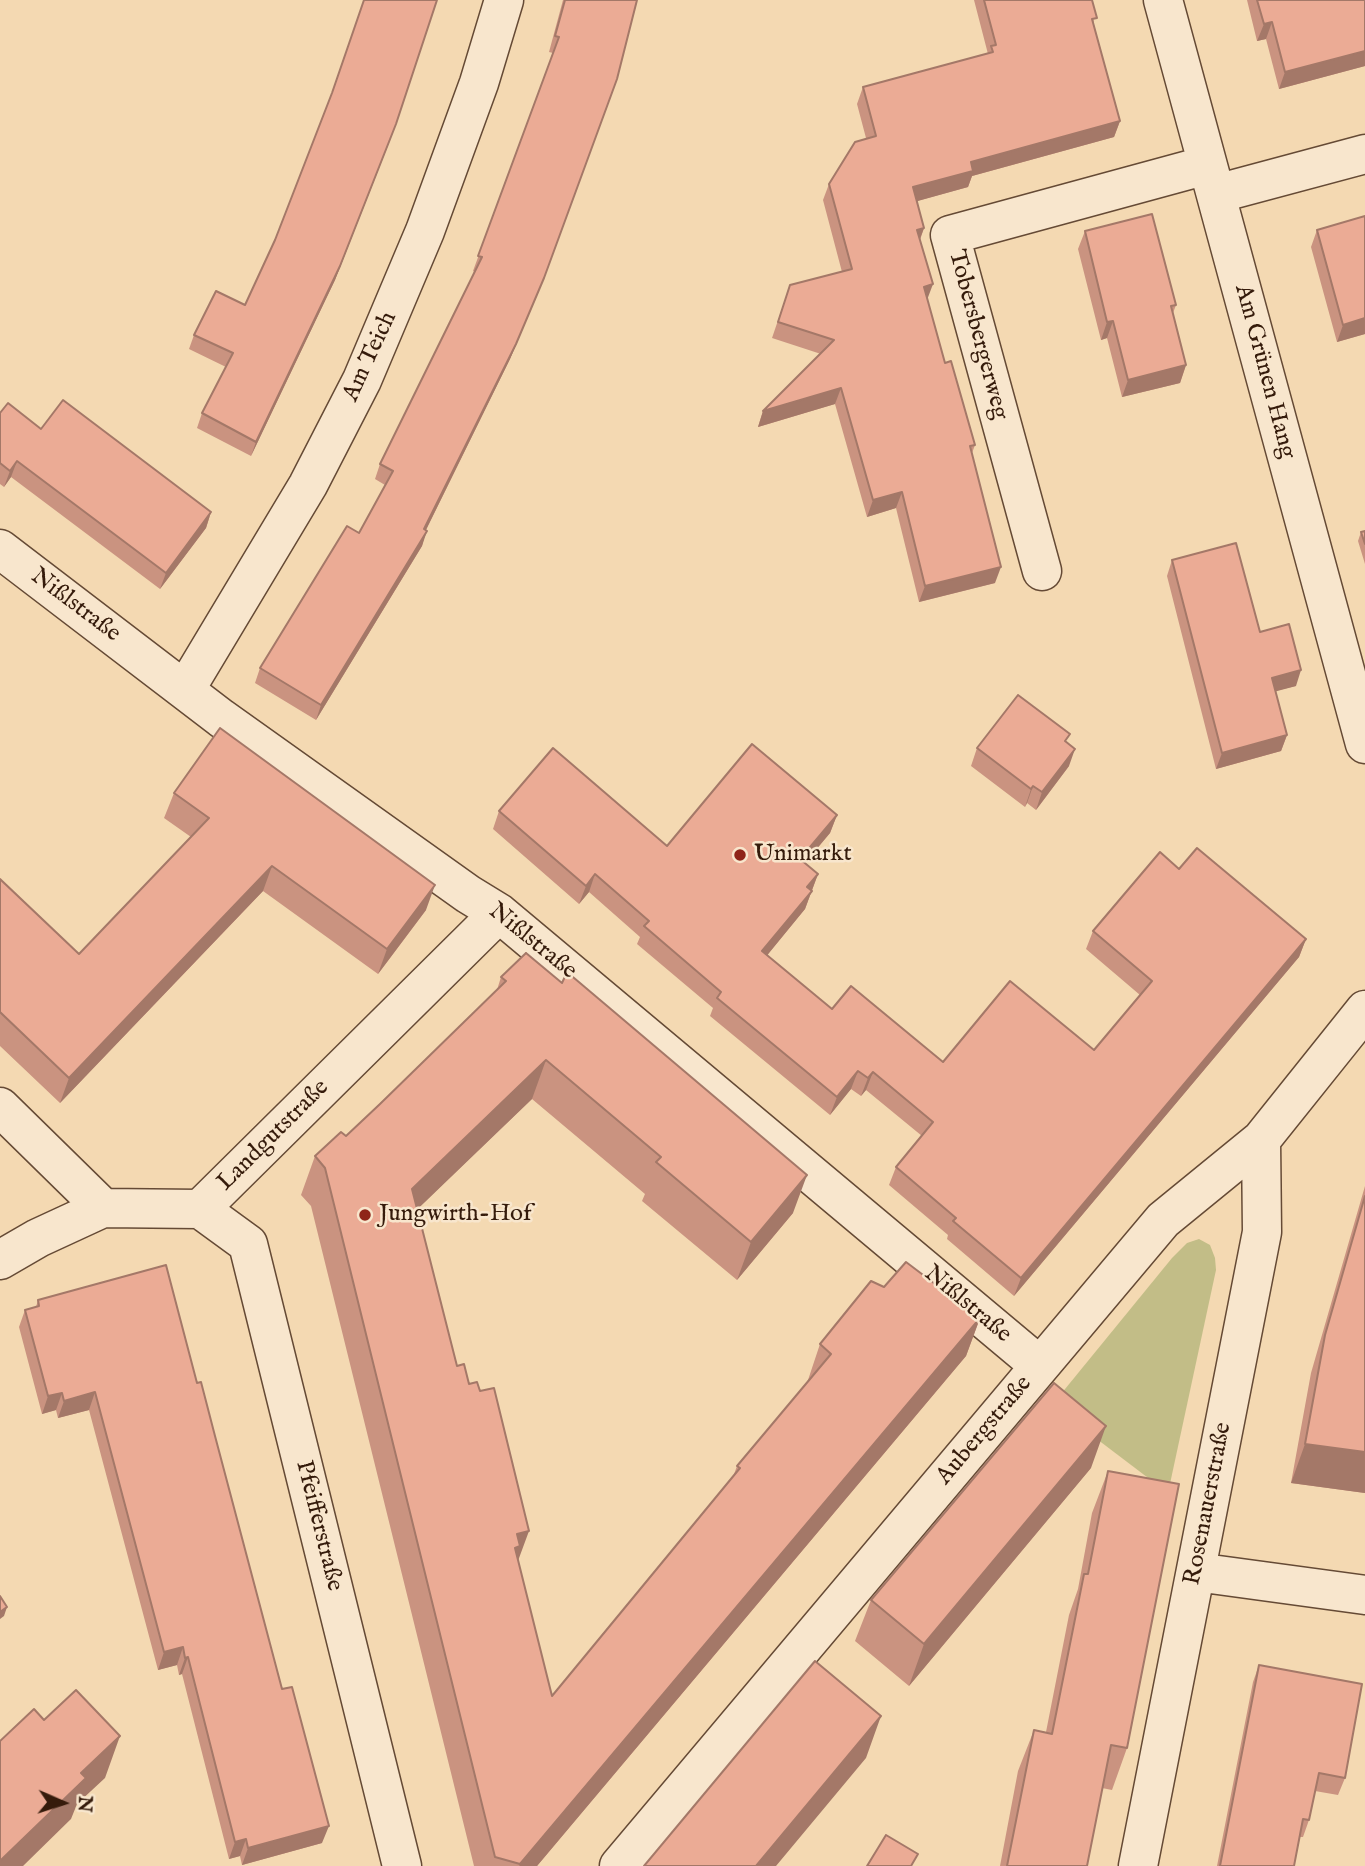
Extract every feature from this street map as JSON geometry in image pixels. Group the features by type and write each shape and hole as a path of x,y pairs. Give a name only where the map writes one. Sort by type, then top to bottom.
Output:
{"street":[{"name":"Am Teich","path":"185,690 308,485 362,380 434,207 479,83 504,0"},
{"name":"Am Grünen Hang","path":"1163,0 1365,744"},
{"path":"1212,179 1365,154"},
{"name":"Tobersbergerweg","path":"1042,571 950,235 1212,179"},
{"name":"Nißlstraße","path":"0,549 185,690 468,894 499,913 1040,1366"},
{"name":"Landgutstraße","path":"0,1260 38,1238 103,1208 200,1209 499,913"},
{"name":"Aubergstraße","path":"619,1866 1163,1220 1261,1140 1365,1010"},
{"path":"0,1107 103,1208"},
{"name":"Rosenauerstraße","path":"1138,1866 1262,1232 1261,1140"},
{"name":"Pfeifferstraße","path":"200,1209 248,1244 402,1866"},
{"path":"1196,1572 1365,1595"}],"shaded area":[{"path":"1199,1239 1210,1245 1216,1270 1168,1493 1052,1405 1172,1258 1187,1243"}],"building":[{"path":"364,0 437,0 396,124 340,266 256,442 202,413 233,353 194,335 216,291 245,305 275,240 332,93"},
{"path":"565,0 637,0 617,79 544,278 516,344 424,529 427,531 321,705 260,668 347,526 359,533 393,471 380,464 482,257 478,256 559,37 555,36"},
{"path":"984,0 1092,0 1097,18 1092,19 1120,121 971,162 973,171 913,187 924,228 917,230 933,284 924,287 945,363 951,361 975,445 970,446 1001,567 925,586 902,492 873,500 841,388 763,411 834,340 778,322 790,285 852,269 829,184 855,142 876,136 863,87 993,52 991,46 996,45"},
{"path":"1257,0 1365,0 1365,51 1285,72 1272,22 1264,24"},
{"path":"1152,214 1176,305 1171,306 1186,365 1128,380 1113,321 1107,322 1085,231"},
{"path":"1365,216 1365,318 1343,325 1317,230"},
{"path":"63,400 211,512 166,573 17,461 10,471 0,463 0,413 8,403 41,429"},
{"path":"1236,543 1260,632 1289,624 1301,670 1272,678 1287,735 1222,753 1172,560"},
{"path":"1018,695 1070,734 1065,741 1075,749 1042,792 1033,786 1031,789 977,748"},
{"path":"220,728 435,885 387,949 272,866 69,1078 0,1012 0,879 79,954 209,818 174,793"},
{"path":"752,744 837,815 800,859 818,874 807,887 812,891 762,951 832,1009 851,986 943,1062 1010,981 1094,1050 1152,981 1093,931 1160,852 1179,869 1197,848 1306,939 1021,1278 953,1221 956,1218 896,1167 933,1122 873,1072 868,1078 858,1071 837,1097 717,998 721,992 644,926 649,921 595,874 586,886 499,811 553,748 667,846"},
{"path":"526,953 562,983 567,972 807,1175 751,1242 656,1162 661,1157 546,1060 412,1189 457,1366 464,1364 469,1384 477,1382 480,1391 494,1388 529,1531 517,1534 520,1546 515,1548 552,1696 831,1354 820,1344 871,1281 884,1287 906,1262 980,1318 520,1864 495,1857 325,1168 315,1156 341,1132 346,1136 380,1104 506,981 501,977"},
{"path":"1365,1196 1365,1452 1305,1444 1325,1335"},
{"path":"166,1265 197,1383 201,1382 282,1689 292,1687 329,1826 248,1848 246,1839 235,1842 188,1657 185,1658 183,1647 164,1652 95,1392 64,1401 62,1393 48,1396 25,1310 39,1306 38,1300"},
{"path":"1054,1383 1106,1426 924,1644 871,1600"},
{"path":"1108,1471 1179,1484 1127,1748 1111,1745 1087,1866 1007,1866 1034,1730 1052,1734"},
{"path":"0,1596 7,1607 0,1612"},
{"path":"815,1661 881,1716 756,1866 644,1866"},
{"path":"1259,1665 1362,1684 1345,1778 1319,1773 1309,1820 1303,1819 1294,1866 1220,1866"},
{"path":"76,1690 120,1736 81,1773 86,1778 0,1861 0,1741 34,1709 44,1720"},
{"path":"886,1835 918,1854 911,1866 867,1866"}],"place":[{"name":"Unimarkt","path":"740,855"},
{"name":"Jungwirth-Hof","path":"365,1215"}]}
